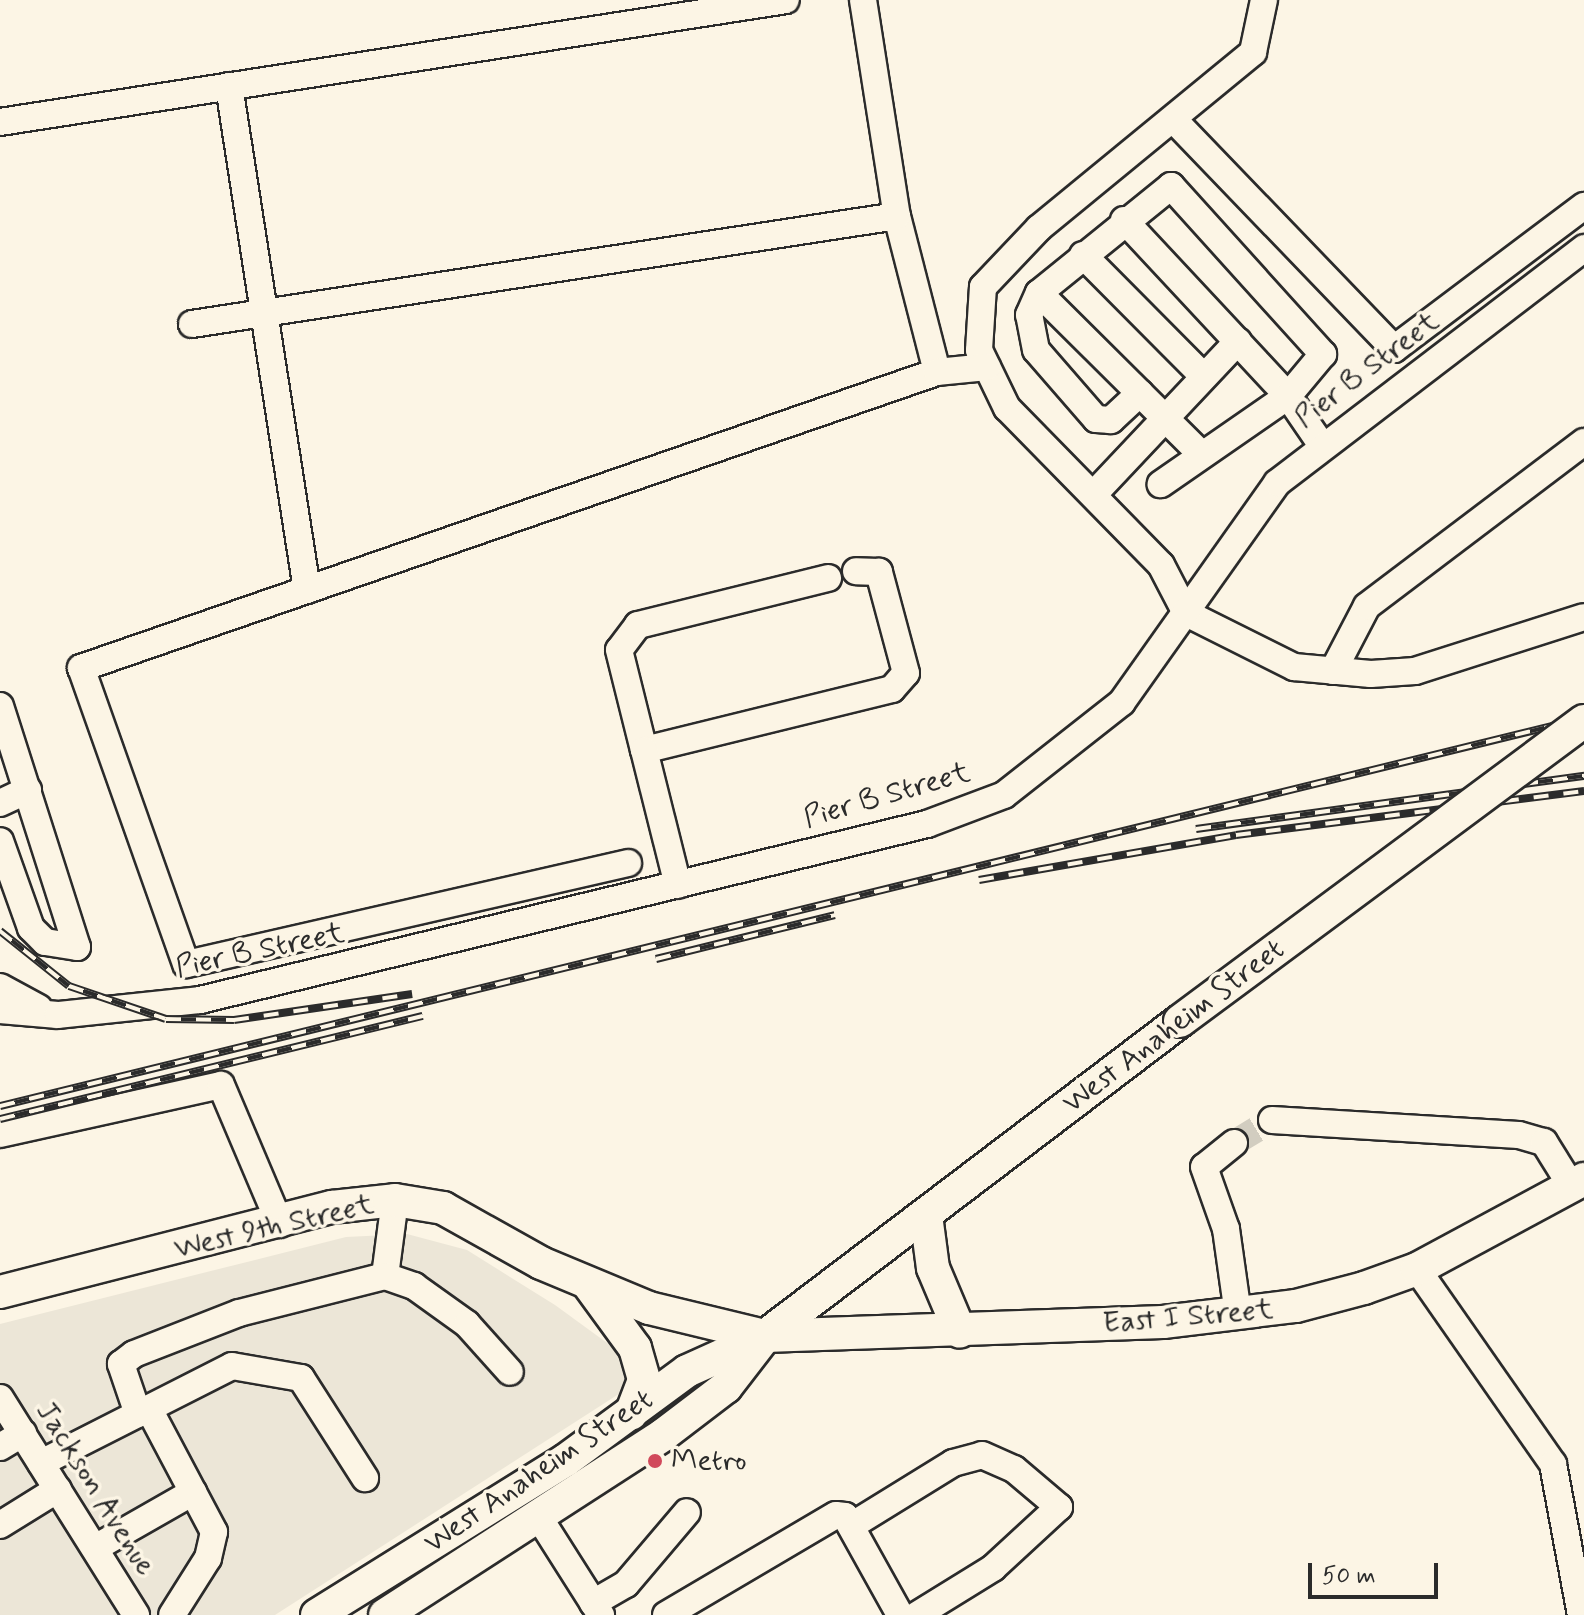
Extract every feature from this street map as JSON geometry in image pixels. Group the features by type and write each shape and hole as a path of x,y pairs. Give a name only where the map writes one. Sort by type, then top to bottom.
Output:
{"main road":[{"name":"West Anaheim Street","path":"317,1615 631,1414 687,1371 765,1336 1180,1021 1584,721"},
{"name":"East I Street","path":"765,1336 960,1332 1238,1314 1296,1306 1417,1269 1578,1183"},
{"name":"West 9th Street","path":"0,1292 280,1224 332,1207 395,1200 443,1208 587,1282 649,1308 765,1336"},
{"path":"926,1215 933,1268 960,1332"},
{"path":"587,1282 635,1348 644,1380 631,1414"},
{"name":"West Anaheim Street","path":"385,1615 540,1519 726,1387 765,1336"}],"street":[{"path":"0,122 786,0"},
{"path":"863,0 897,216 937,372"},
{"path":"1264,0 1253,52 1039,228 983,287 979,350 1007,408 1161,565 1186,613 1259,654 1333,671 1415,671 1584,617"},
{"path":"229,86 307,590"},
{"path":"1173,119 1394,349 1584,206"},
{"path":"1140,393 1111,420 1096,419 1028,334 1039,293 1164,187 1177,189 1323,354 1288,396 1161,484"},
{"path":"192,324 897,216"},
{"path":"1124,220 1288,396 1321,444"},
{"name":"Pier B Street","path":"0,1010 58,1015 200,1000 927,824 1004,795 1063,755 1122,702 1277,483 1321,444 1584,248"},
{"path":"1083,255 1202,375"},
{"path":"1039,293 1201,454"},
{"path":"1094,494 1163,416 1238,341"},
{"path":"628,863 186,964 81,668 937,372 987,367"},
{"path":"1333,671 1367,606 1584,442"},
{"path":"644,750 892,689 906,673 879,572 856,571"},
{"path":"678,885 619,650 638,625 828,578"},
{"path":"0,706 79,945 45,942 31,928 0,841"},
{"path":"0,803 28,790"},
{"path":"0,987 58,1015"},
{"path":"0,1134 221,1085 280,1224"},
{"path":"1272,1120 1519,1135 1544,1142 1578,1183"},
{"path":"1234,1143 1204,1167 1226,1229 1238,1314"},
{"path":"385,1276 395,1200"},
{"path":"1417,1269 1553,1464 1581,1615"},
{"path":"172,1615 208,1558 214,1532 144,1411 121,1364 134,1354 239,1313 385,1276 414,1286 467,1324 510,1372"},
{"path":"41,1463 232,1366 276,1369 301,1378 365,1478"},
{"name":"Jackson Avenue","path":"0,1398 136,1615"},
{"path":"0,1447 23,1433"},
{"path":"671,1614 810,1527 848,1521 953,1463 982,1455 1014,1469 1059,1507 993,1568 917,1615"},
{"path":"0,1525 58,1489"},
{"path":"95,1548 193,1492"},
{"path":"540,1519 597,1609 626,1584 687,1512"},
{"path":"848,1521 900,1615"}],"shaded area":[{"path":"407,1234 467,1250 555,1305 625,1356 625,1390 275,1615 0,1615 0,1324 346,1237"}],"tunnel":[{"path":"1234,1143 1272,1120"}],"railway":[{"path":"0,1106 1584,718"},
{"path":"1196,829 1584,776"},
{"path":"979,880 1236,835 1584,791"},
{"path":"656,959 835,915"},
{"path":"0,931 69,986 166,1019 234,1020 412,994"},
{"path":"0,1119 423,1016"}],"place":[{"name":"Metro","path":"655,1461"}]}
